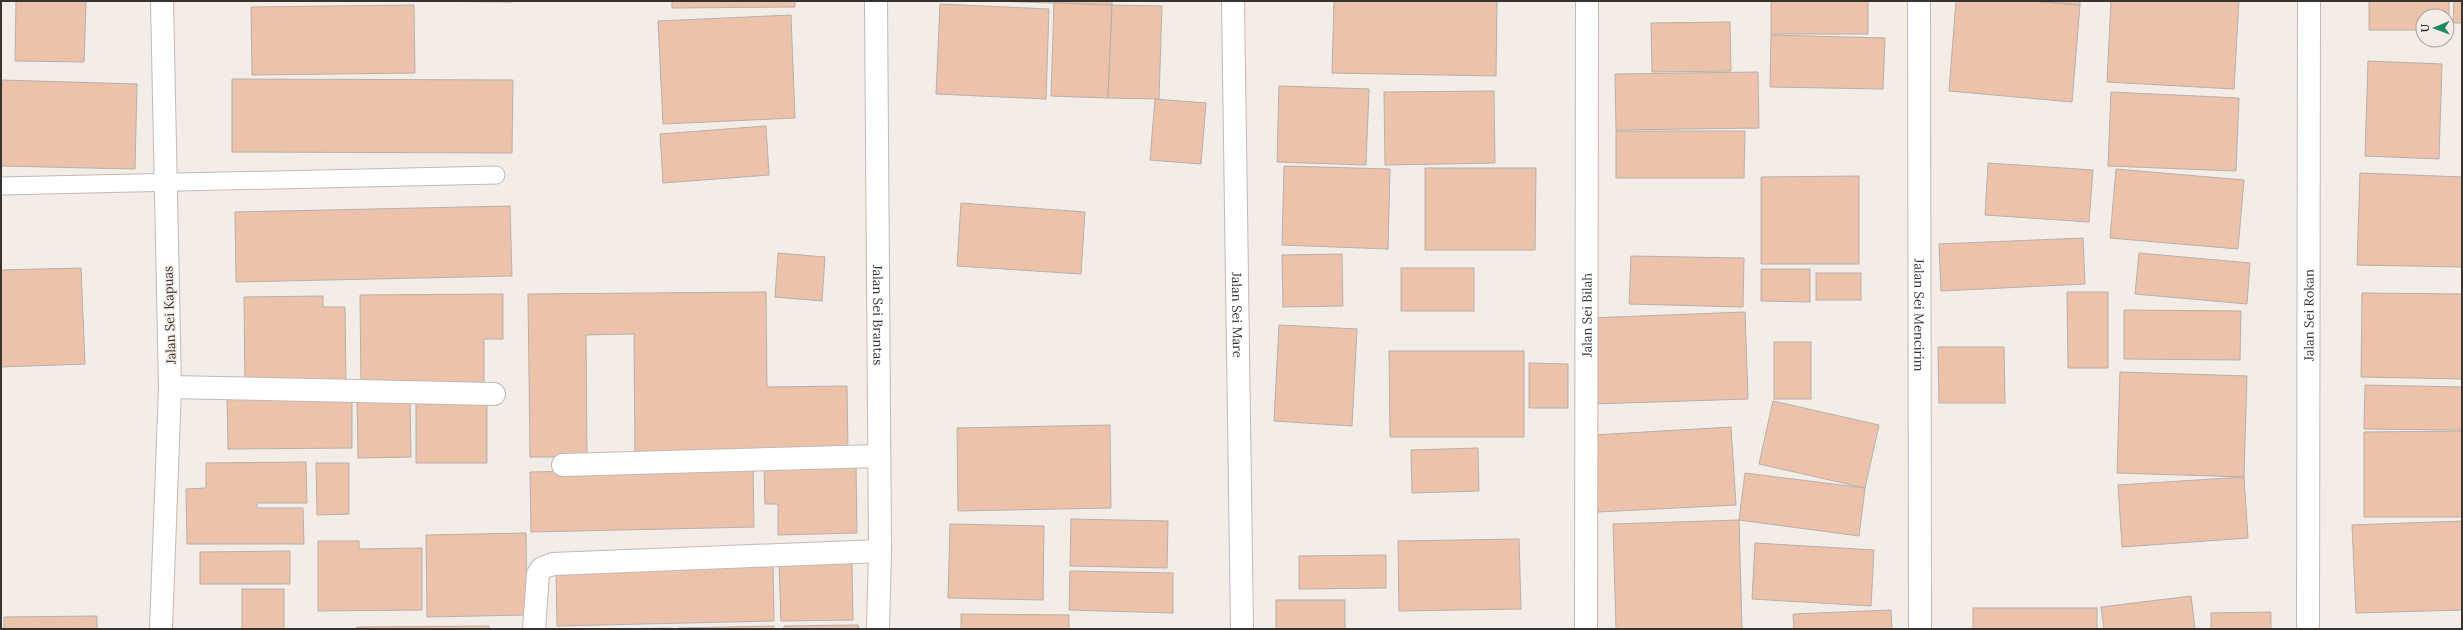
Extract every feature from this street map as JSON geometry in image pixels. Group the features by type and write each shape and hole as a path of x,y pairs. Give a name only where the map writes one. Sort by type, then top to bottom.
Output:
{"street":[{"name":"Jalan Sei Kapuas","path":"161,629 170,387 165,184 167,139 162,1"},
{"name":"Jalan Sei Brantas","path":"876,1 880,551 878,629"},
{"name":"Jalan Sei Mare","path":"1233,1 1242,629"},
{"name":"Jalan Sei Bilah","path":"1586,629 1587,1"},
{"name":"Jalan Sei Mencirim","path":"1919,1 1917,84 1920,629"},
{"name":"Jalan Sei Rokan","path":"2308,629 2310,1"},
{"path":"170,387 494,394"},
{"path":"563,465 879,456"},
{"path":"534,629 538,574 542,568 553,564 880,551"}],"lane":[{"path":"1,186 165,184 496,175"}],"building":[{"path":"16,1 86,1 84,62 15,61"},
{"path":"396,1 512,1 512,2"},
{"path":"672,1 795,1 795,7 672,8"},
{"path":"991,1 1112,1 1112,5"},
{"path":"1334,1 1497,1 1496,76 1332,73"},
{"path":"1771,1 1868,1 1868,34 1771,34"},
{"path":"1956,1 2032,1 2080,5 2072,102 1949,91"},
{"path":"2034,1 2080,1 2080,5"},
{"path":"2111,1 2239,1 2234,89 2107,82"},
{"path":"2369,1 2449,1 2449,8 2415,8 2415,30 2369,30"},
{"path":"2454,1 2462,1 2462,23 2455,23 2455,8 2454,8"},
{"path":"1054,3 1112,5 1108,98 1051,96"},
{"path":"940,4 1049,9 1046,99 936,94"},
{"path":"414,5 415,73 252,75 251,7"},
{"path":"1112,5 1162,6 1159,99 1108,98"},
{"path":"791,15 795,118 663,124 658,21"},
{"path":"1730,22 1731,71 1652,72 1651,23"},
{"path":"1771,35 1885,38 1883,89 1770,87"},
{"path":"2368,61 2442,64 2439,159 2365,156"},
{"path":"1758,72 1759,128 1616,130 1615,74"},
{"path":"232,79 513,80 512,153 232,152"},
{"path":"1,80 137,84 135,169 1,166"},
{"path":"1279,86 1369,89 1366,165 1277,162"},
{"path":"1494,91 1495,163 1385,165 1384,92"},
{"path":"2111,92 2239,98 2236,171 2108,166"},
{"path":"1155,99 1206,103 1201,164 1150,160"},
{"path":"766,126 769,175 663,183 660,134"},
{"path":"1616,131 1745,131 1744,178 1616,178"},
{"path":"1988,163 2093,170 2089,222 1985,215"},
{"path":"1284,166 1390,169 1388,249 1282,245"},
{"path":"1425,168 1536,168 1535,250 1425,250"},
{"path":"2116,169 2244,180 2238,249 2110,238"},
{"path":"2360,173 2462,177 2462,267 2357,265"},
{"path":"1859,176 1859,264 1761,264 1761,177"},
{"path":"961,203 1085,212 1081,274 957,266"},
{"path":"510,206 512,276 236,282 235,212"},
{"path":"2083,238 2085,284 1941,291 1939,244"},
{"path":"778,253 825,257 822,301 775,297"},
{"path":"2139,253 2250,263 2247,304 2135,294"},
{"path":"1342,254 1343,306 1283,307 1282,255"},
{"path":"1631,256 1744,258 1743,307 1629,304"},
{"path":"81,268 85,364 1,367 1,270"},
{"path":"1401,268 1474,268 1474,311 1401,311"},
{"path":"1761,269 1810,269 1810,302 1761,301"},
{"path":"1816,273 1861,273 1861,300 1816,300"},
{"path":"766,292 767,387 847,386 848,455 635,456 634,334 586,335 587,457 530,457 528,294"},
{"path":"2067,292 2108,292 2108,368 2068,368"},
{"path":"2362,293 2462,294 2462,379 2361,377"},
{"path":"503,294 503,339 484,339 484,387 361,388 360,295"},
{"path":"323,296 323,307 345,307 346,386 245,386 244,297"},
{"path":"2124,310 2241,311 2240,360 2124,359"},
{"path":"1745,312 1748,399 1592,404 1589,318"},
{"path":"1279,325 1357,329 1352,426 1274,421"},
{"path":"1774,342 1811,342 1811,399 1774,399"},
{"path":"1938,347 2004,347 2005,403 1939,403"},
{"path":"1389,351 1524,351 1524,437 1390,437"},
{"path":"1529,363 1568,364 1568,408 1529,408"},
{"path":"2120,372 2247,376 2244,477 2117,473"},
{"path":"2365,385 2462,387 2462,430 2364,429"},
{"path":"352,395 352,448 228,449 227,396"},
{"path":"357,396 410,396 411,457 358,458"},
{"path":"487,396 487,463 416,463 416,397"},
{"path":"1773,401 1879,425 1865,488 1759,464"},
{"path":"1110,425 1111,508 958,511 957,428"},
{"path":"1731,427 1736,505 1598,512 1593,435"},
{"path":"2462,431 2462,517 2364,517 2364,432"},
{"path":"1478,448 1479,491 1412,493 1411,450"},
{"path":"306,462 307,503 257,503 257,508 303,508 304,544 187,544 186,489 206,488 206,463"},
{"path":"316,463 349,463 349,514 317,515"},
{"path":"856,464 857,533 778,535 778,504 765,504 764,466"},
{"path":"753,468 754,527 531,532 530,472"},
{"path":"1745,473 1865,488 1859,536 1739,520"},
{"path":"2244,477 2248,538 2122,547 2118,485"},
{"path":"1071,519 1168,521 1167,568 1070,566"},
{"path":"1739,520 1742,629 1616,629 1613,524"},
{"path":"2462,521 2462,610 2356,613 2352,525"},
{"path":"950,524 1044,526 1043,600 948,598"},
{"path":"526,533 527,615 427,617 426,535"},
{"path":"1519,539 1521,609 1399,611 1398,541"},
{"path":"318,541 359,541 359,549 422,548 422,610 318,611"},
{"path":"1755,543 1874,550 1871,606 1752,599"},
{"path":"290,551 290,584 200,584 200,552"},
{"path":"1386,555 1386,588 1299,589 1299,556"},
{"path":"852,563 853,620 781,621 779,564"},
{"path":"773,564 774,621 557,626 556,569"},
{"path":"1070,571 1173,573 1173,613 1069,610"},
{"path":"242,589 284,589 284,629 242,629"},
{"path":"2191,596 2195,629 2104,629 2101,607"},
{"path":"1276,600 1345,600 1345,629 1276,629"},
{"path":"1973,608 2097,608 2097,629 1973,629"},
{"path":"1891,610 1892,629 1794,629 1793,614"},
{"path":"2271,612 2271,629 2211,629 2211,613"},
{"path":"961,614 1069,615 1069,629 961,629"},
{"path":"97,616 97,629 4,629 4,617"},
{"path":"858,625 859,629 784,629 784,626"},
{"path":"489,626 489,629 357,629 357,627"},
{"path":"774,626 774,629 678,629 678,628"},
{"path":"671,628 671,629 605,629"}]}
